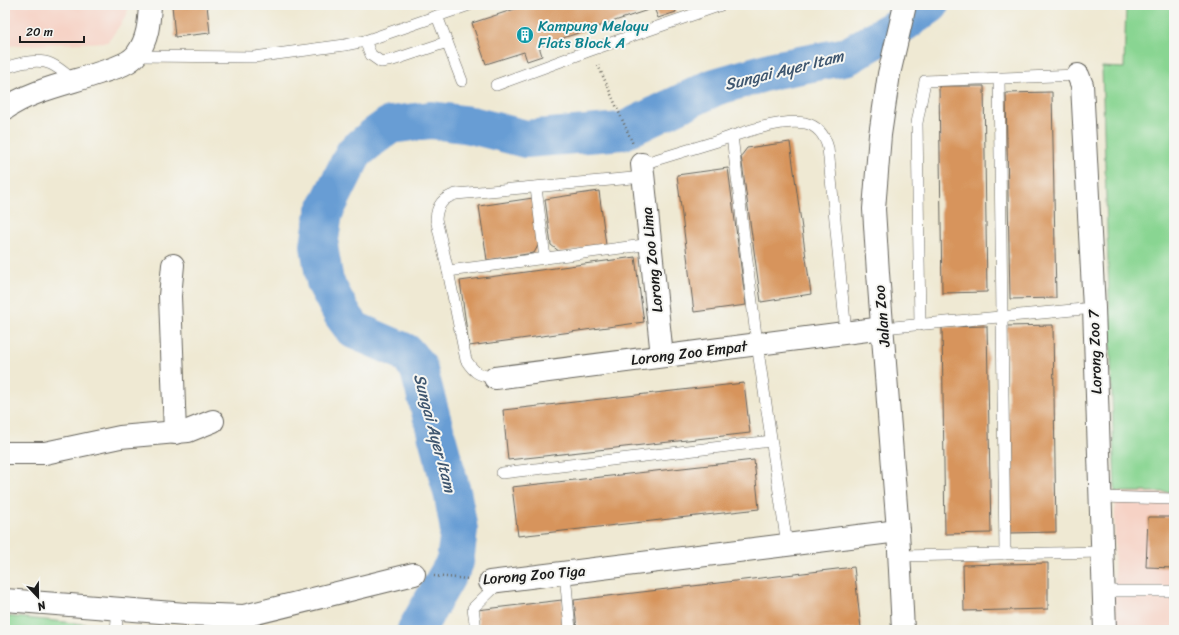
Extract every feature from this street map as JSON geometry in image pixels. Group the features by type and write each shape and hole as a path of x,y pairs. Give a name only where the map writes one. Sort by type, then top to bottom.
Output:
{"street":[{"path":"5,109 12,103 34,94 111,69 136,56 144,43 148,28 150,5"},
{"name":"Jalan Zoo","path":"903,630 898,531 874,209 880,135 889,74 905,5"},
{"name":"Lorong Zoo 7","path":"1078,75 1082,85 1094,308 1106,630"},
{"name":"Lorong Zoo Lima","path":"640,162 651,244 662,356"},
{"path":"173,265 170,296 175,433"},
{"name":"Lorong Zoo Empat","path":"495,378 883,328"},
{"path":"5,453 44,453 120,437 188,431 213,421"},
{"name":"Lorong Zoo Tiga","path":"496,581 898,531"},
{"path":"5,600 186,614 244,616 414,574"}],"lane":[{"path":"136,56 254,57 345,46 365,41 468,5"},
{"path":"496,85 721,5"},
{"path":"437,16 462,81"},
{"path":"365,41 371,55 381,62 393,60 446,42"},
{"path":"5,68 22,63 44,62 52,64 60,69 74,82"},
{"path":"920,325 917,123 925,81 1078,75"},
{"path":"999,78 1005,554"},
{"path":"495,378 480,376 472,369 466,360 436,219 436,210 441,202 456,194 536,188 640,162 765,126 805,123 814,126 826,139 846,333"},
{"path":"732,136 757,344 787,545"},
{"path":"536,188 545,258"},
{"path":"448,271 651,244"},
{"path":"883,328 1094,308"},
{"path":"502,473 771,441"},
{"path":"1101,497 1174,500"},
{"path":"899,556 1103,552"},
{"path":"565,573 570,630"},
{"path":"476,630 473,608 496,581"},
{"path":"1105,591 1174,591"},
{"path":"116,630 118,609"}],"path":[{"path":"591,50 640,162"},
{"name":"Lorong Zoo Tiga","path":"414,574 496,581"}],"shaded area":[{"path":"5,5 128,5 127,15 108,42 5,46"},
{"path":"1115,492 1174,492 1174,629 1114,630"}],"green space":[{"path":"1126,5 1174,5 1174,398 1171,492 1115,492 1102,67 1124,68"},
{"path":"5,616 105,626 105,630 5,630"}],"building":[{"path":"172,5 207,5 210,33 175,37"},
{"name":"Kampung Melayu Flats Block A","path":"527,5 674,5 676,12 658,18 654,8 539,46 542,56 527,61 524,52 486,64 472,23"},
{"path":"939,86 984,86 987,292 942,293"},
{"path":"1052,92 1056,298 1010,299 1006,93"},
{"path":"790,142 811,294 761,302 741,156 747,148"},
{"path":"728,168 746,305 694,312 677,175"},
{"path":"599,191 606,245 560,252 551,245 545,199"},
{"path":"533,198 539,244 534,253 487,260 479,206"},
{"path":"635,257 644,322 469,346 460,281"},
{"path":"1053,325 1056,532 1010,533 1007,326"},
{"path":"987,326 991,533 945,534 942,327"},
{"path":"744,383 750,433 508,460 503,410"},
{"path":"754,460 759,509 518,536 512,487"},
{"path":"1148,517 1174,517 1174,568 1146,567"},
{"path":"1048,563 1048,609 964,611 963,565"},
{"path":"854,567 861,628 844,630 577,630 574,600"},
{"path":"562,600 566,630 479,630 477,610"}],"waterway":[{"name":"Sungai Ayer Itam","path":"416,630 455,562 459,530 453,496 418,367 405,352 354,330 342,314 325,282 319,246 324,213 354,153 390,125 431,120 471,125 526,139 623,131 715,87 774,70 848,56 902,24 930,5"}],"place":[{"name":"Kampung Melayu Flats Block A","path":"525,35"}]}
